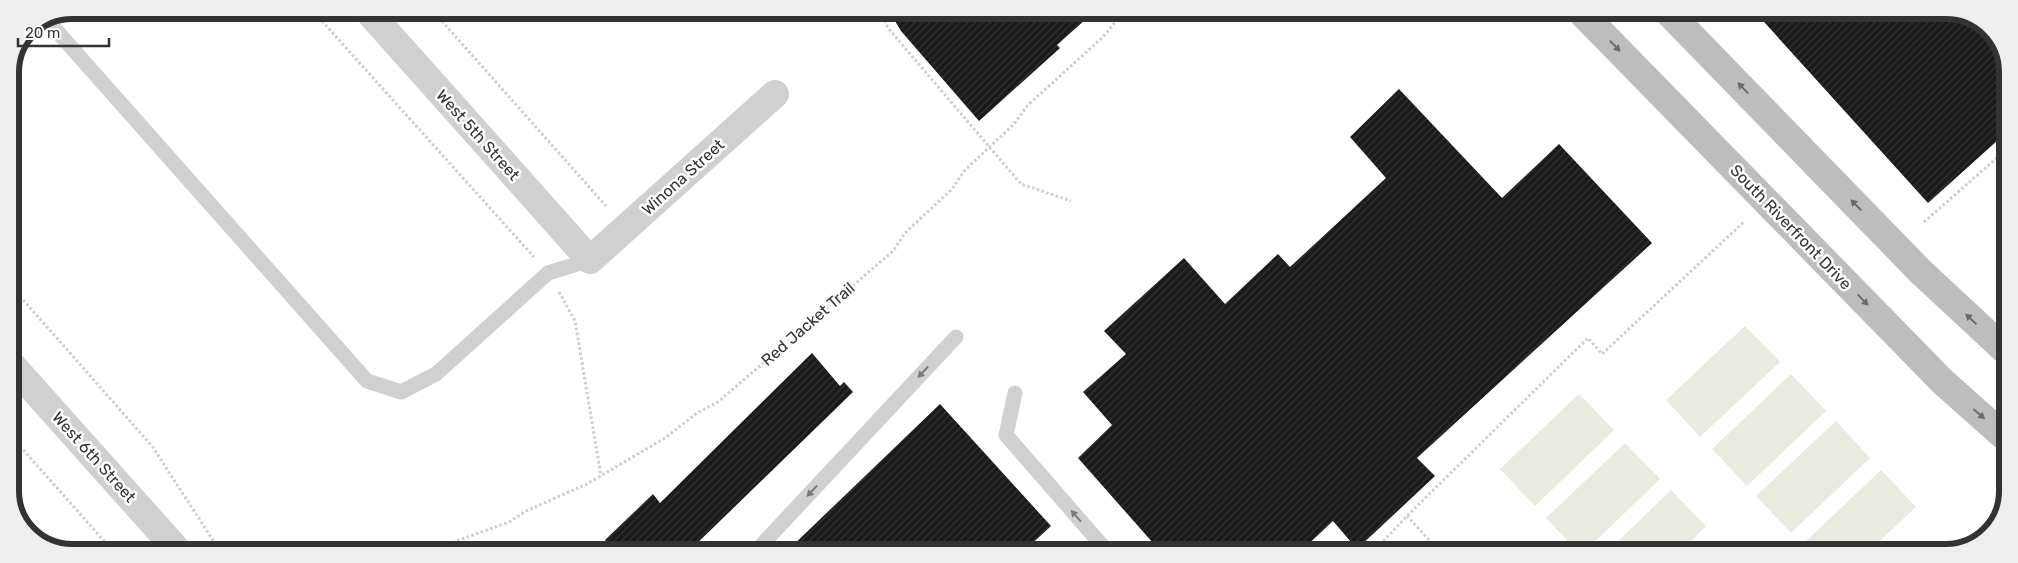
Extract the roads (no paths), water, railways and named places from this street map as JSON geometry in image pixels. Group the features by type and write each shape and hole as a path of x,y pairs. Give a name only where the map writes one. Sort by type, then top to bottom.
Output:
{"main road":[{"name":"South Riverfront Drive","path":"1588,19 1943,382 1999,432"},
{"path":"1675,19 1920,271 1999,345"}],"street":[{"name":"West 5th Street","path":"375,19 590,260"},
{"name":"Winona Street","path":"590,260 775,94"},
{"name":"West 6th Street","path":"19,373 172,544"}],"lane":[{"path":"50,23 367,381 402,392 436,374 548,273 590,260"},
{"path":"763,544 956,337"},
{"path":"1015,393 1006,435 1101,544"}]}
